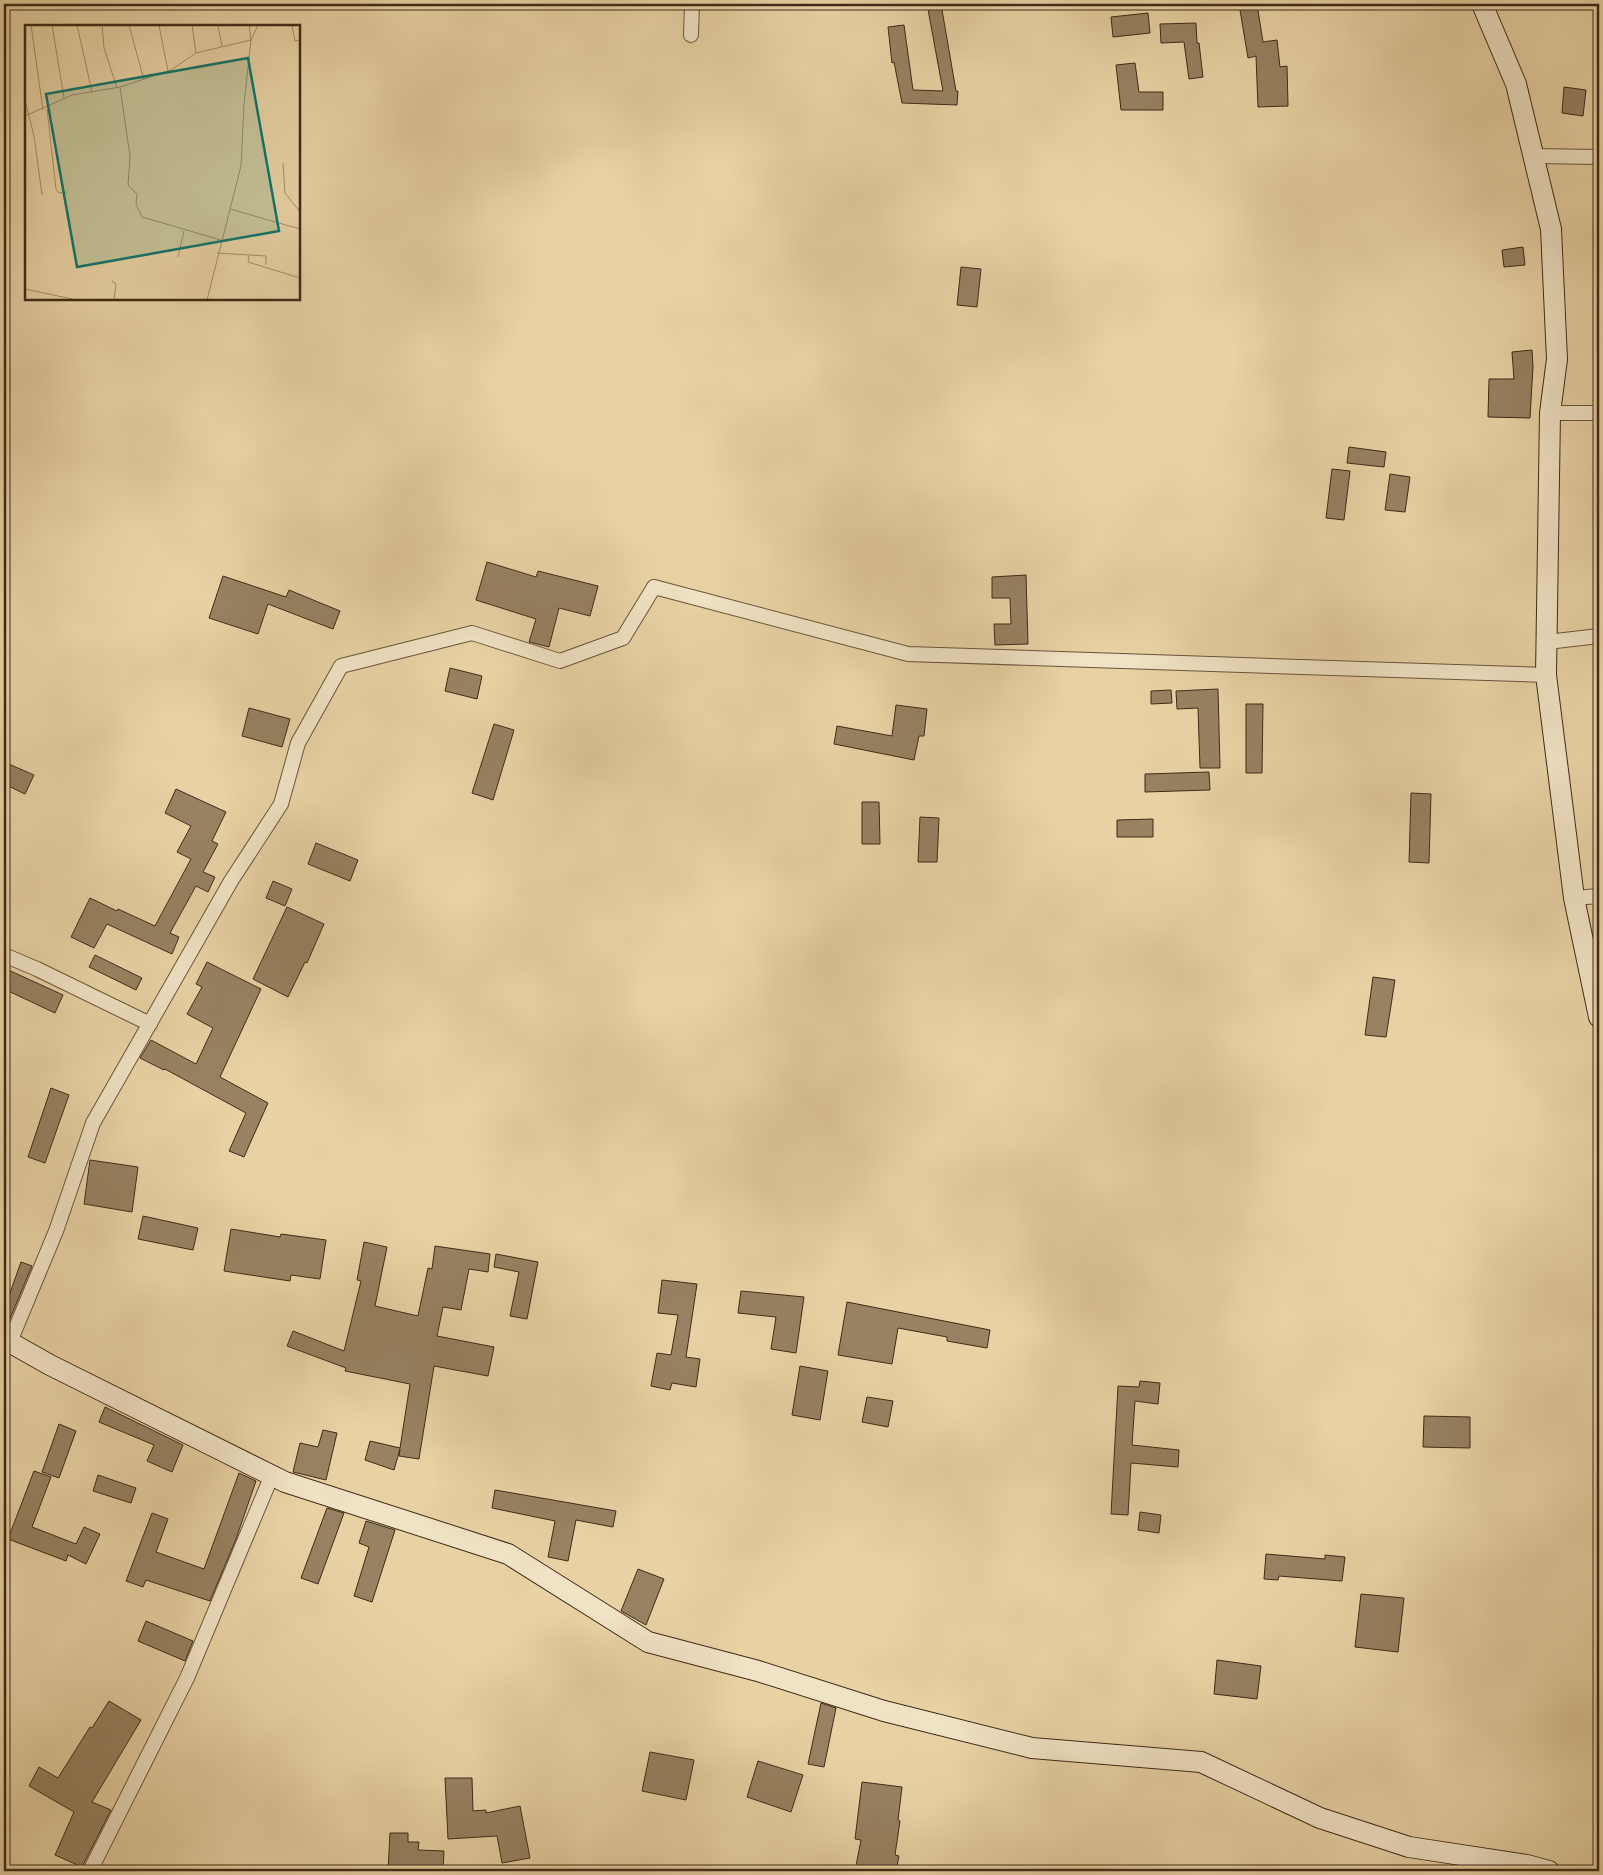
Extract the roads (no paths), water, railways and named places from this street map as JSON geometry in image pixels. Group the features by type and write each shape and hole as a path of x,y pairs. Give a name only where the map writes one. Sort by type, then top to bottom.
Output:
{"street":[{"path":"691,35 692,4"},
{"path":"1482,4 1516,84 1551,229 1557,359 1550,413 1546,675 1574,898 1599,1017"},
{"path":"1533,156 1599,157"},
{"path":"1550,413 1599,413"},
{"path":"1546,675 908,654 654,587 624,638 560,661 472,633 341,666 298,743 281,804 231,881 93,1123 56,1231 7,1340 50,1365 285,1482 508,1554 648,1642 758,1671 884,1711 1032,1748 1201,1762 1320,1818 1409,1847 1526,1865 1549,1871"},
{"path":"1547,642 1599,636"},
{"path":"1574,898 1599,896"},
{"path":"4,955 150,1024"},
{"path":"90,1871 187,1678 272,1475"}]}
